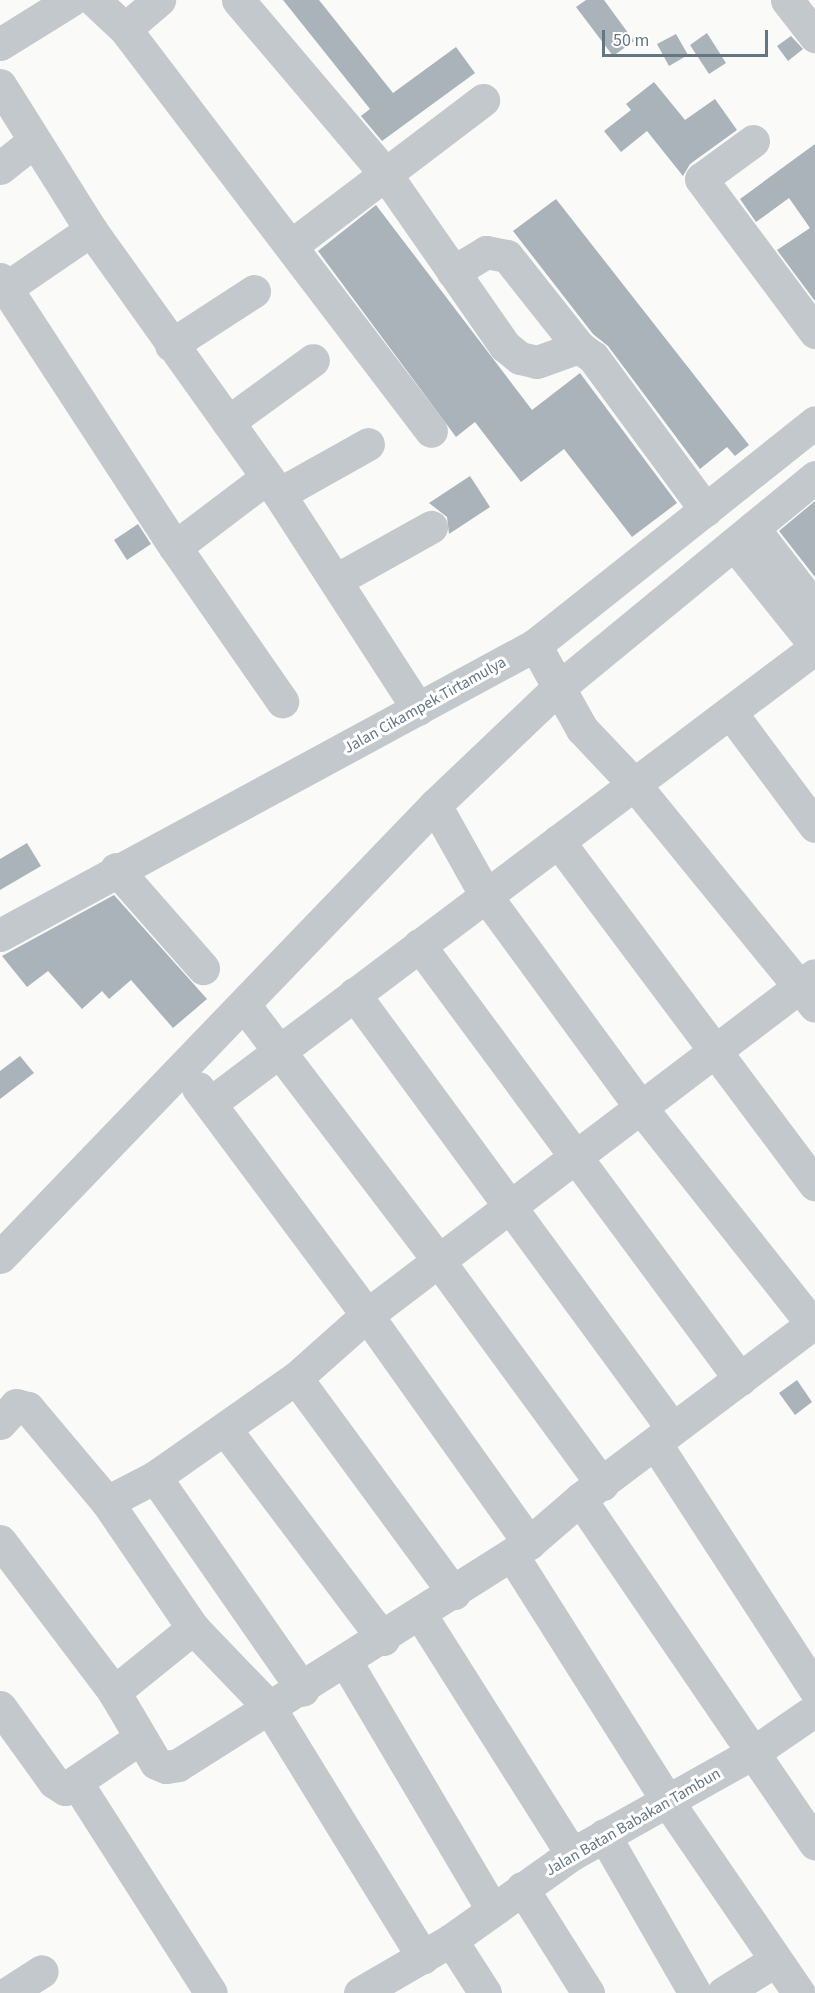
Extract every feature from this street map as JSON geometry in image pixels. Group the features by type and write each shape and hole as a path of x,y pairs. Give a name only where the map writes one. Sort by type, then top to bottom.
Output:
{"street":[{"path":"0,44 71,0"},
{"path":"94,0 125,29 292,245 431,431"},
{"path":"125,29 159,0"},
{"path":"238,0 384,172 484,321 520,358 537,362 579,347"},
{"path":"787,0 815,36"},
{"path":"0,85 91,230 273,486 418,709"},
{"path":"292,245 384,172 483,100"},
{"path":"0,168 34,141"},
{"path":"753,141 701,179 815,332"},
{"path":"91,230 3,284 175,548 282,700"},
{"path":"212,1102 730,712 814,635 744,536 712,506 593,357 579,347 507,256 486,252 453,272"},
{"path":"171,345 254,291"},
{"path":"228,422 314,360"},
{"name":"Jalan Cikampek Tirtamulya","path":"0,935 534,645 815,422"},
{"path":"175,548 273,486 369,444"},
{"path":"0,1257 183,1071 435,805 557,689 815,477"},
{"path":"336,580 431,527"},
{"path":"107,1502 155,1477 297,1378 367,1315 641,1108 715,1048 810,989 634,784 582,729 557,689 534,645"},
{"path":"730,712 815,826"},
{"path":"0,1541 114,1692 156,1762 166,1767 178,1765 269,1707 303,1690 520,1549 591,1492 814,1323 641,1108 486,896 435,805"},
{"path":"558,841 815,1184"},
{"path":"116,870 203,968"},
{"path":"419,945 574,1159 740,1379"},
{"path":"354,994 512,1206 664,1436 815,1689"},
{"path":"244,1005 438,1260 591,1492 751,1754 815,1843"},
{"path":"183,1071 212,1102 367,1315 520,1549 668,1802 800,1993"},
{"path":"297,1378 454,1593"},
{"path":"0,1424 16,1405 28,1408 107,1502 193,1628 269,1707 423,1957"},
{"path":"225,1428 383,1639"},
{"path":"155,1477 303,1690"},
{"path":"420,1614 572,1854"},
{"path":"114,1692 193,1628"},
{"path":"346,1662 492,1909"},
{"path":"0,1707 58,1787 65,1789 140,1738"},
{"name":"Jalan Batan Babakan Tambun","path":"360,1993 451,1940 572,1854 751,1754 815,1710"},
{"path":"76,1782 211,1993"},
{"path":"604,1835 695,1993"},
{"path":"522,1888 588,1993"},
{"path":"451,1940 485,1993"},
{"path":"723,1993 777,1960"},
{"path":"8,1993 42,1971"}],"building":[{"path":"283,0 319,0 393,93 456,47 475,73 382,141 361,116 370,109"},
{"path":"586,0 604,0 634,41 613,56 576,7"},
{"path":"707,33 726,63 709,74 690,45"},
{"path":"676,34 688,55 669,66 657,44"},
{"path":"791,36 803,49 788,61 777,46"},
{"path":"654,82 685,120 715,99 737,130 690,164 683,176 647,131 621,152 604,131 631,110 626,104"},
{"path":"815,144 815,301 777,250 810,228 789,198 756,222 740,199"},
{"path":"556,199 749,445 735,456 727,447 700,469 608,346 593,334 513,231"},
{"path":"376,205 532,410 580,373 677,503 632,537 564,449 521,482 475,422 456,437 318,251"},
{"path":"470,476 490,507 449,534 447,517 429,503"},
{"path":"815,501 815,577 779,531"},
{"path":"138,524 151,544 127,560 114,540"},
{"path":"27,843 41,866 0,890 0,859"},
{"path":"114,895 207,999 173,1028 131,980 109,999 102,991 82,1009 48,971 27,987 2,956"},
{"path":"20,1056 34,1073 0,1099 0,1071"},
{"path":"797,1380 812,1402 795,1415 779,1393"}]}
